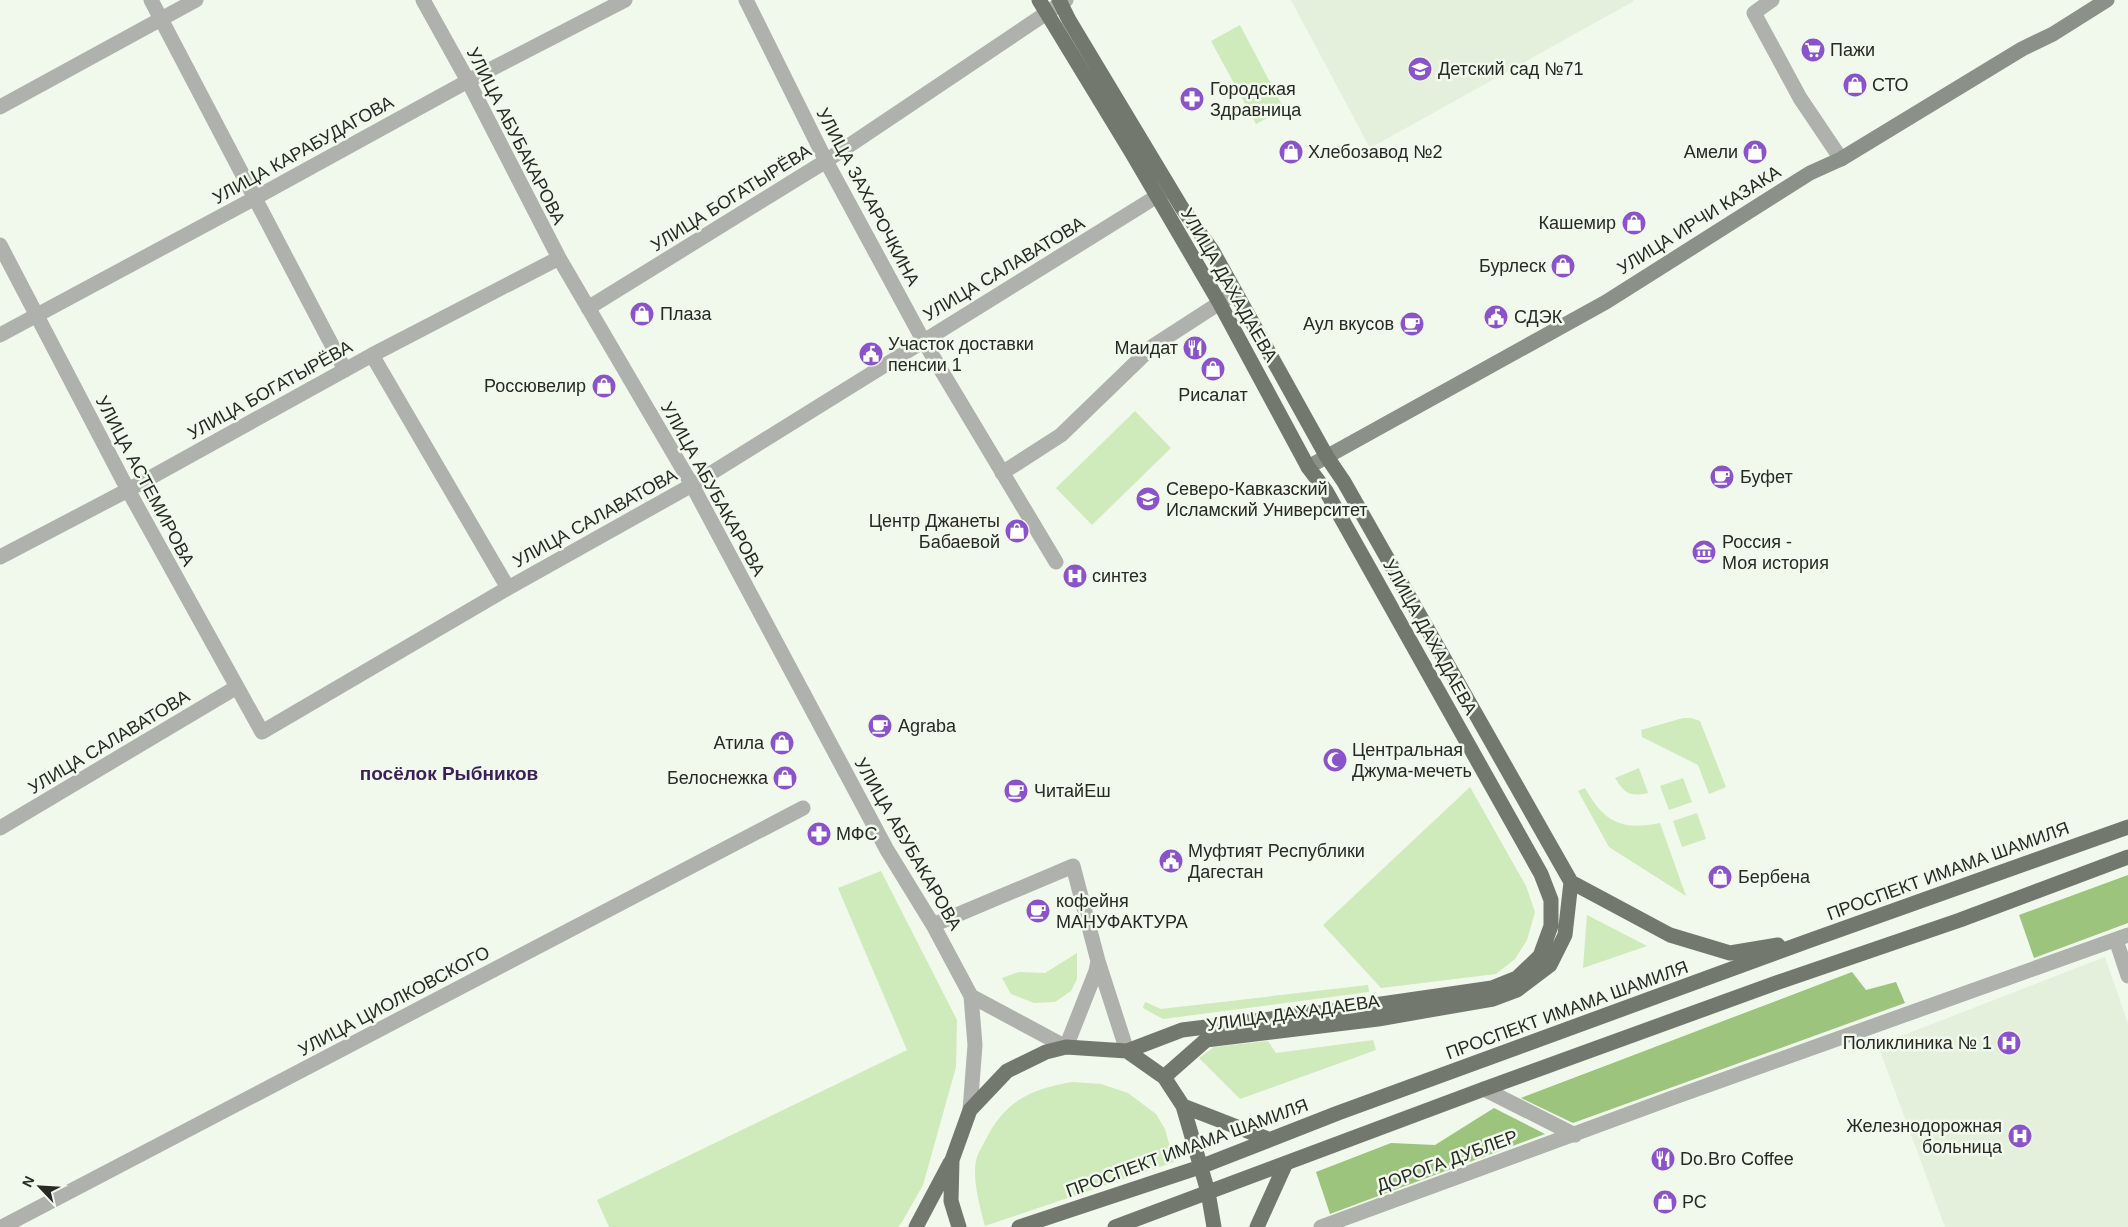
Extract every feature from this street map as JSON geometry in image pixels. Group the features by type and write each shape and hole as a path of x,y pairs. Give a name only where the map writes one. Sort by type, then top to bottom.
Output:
{"main road":[{"name":"УЛИЦА ИРЧИ КАЗАКА","path":"1308,468 1606,302 1810,173 1841,159 2107,0"},
{"name":"УЛИЦА ДАХАДАЕВА","path":"1062,1 1069,20 1186,215 1212,250 1326,457 1344,482 1571,882 1565,935 1550,965 1517,990 1493,999 1378,1019 1206,1040 1164,1077"},
{"name":"УЛИЦА ДАХАДАЕВА","path":"1042,7 1122,137 1219,302 1308,468 1326,491 1541,874 1551,900 1551,926 1540,956 1517,978 1492,988 1182,1030 1127,1051"},
{"name":"ПРОСПЕКТ ИМАМА ШАМИЛЯ","path":"1019,1227 1200,1166 1268,1139 1811,940 2128,827"},
{"path":"1115,1227 1484,1089 1776,983 1960,920 2128,857"},
{"path":"1571,882 1670,934 1730,953 1811,940"},
{"name":"УЛИЦА АБУБАКАРОВА","path":"959,1227 951,1201 952,1160 970,1110 1006,1071 1046,1052 1066,1047 1127,1051"},
{"path":"1127,1051 1164,1077 1184,1106 1208,1192 1214,1227"},
{"path":"1184,1106 1268,1139"},
{"path":"916,1227 952,1160"},
{"path":"1256,1227 1286,1163"}],"street":[{"path":"150,0 345,370"},
{"path":"0,107 196,0"},
{"name":"УЛИЦА АБУБАКАРОВА","path":"423,0 468,81 559,258 692,485 883,841 933,925 971,996 975,1045 970,1110"},
{"name":"УЛИЦА КАРАБУДАГОВА","path":"0,335 468,81 625,0"},
{"name":"УЛИЦА ЗАХАРОЧКИНА","path":"746,0 826,161 923,340 1056,562"},
{"path":"1772,0 1754,13 1800,98 1841,159"},
{"name":"УЛИЦА БОГАТЫРЁВА","path":"588,308 826,161 1042,7 1062,1"},
{"name":"УЛИЦА САЛАВАТОВА","path":"262,732 508,588 692,485 923,340 1157,197 1170,187"},
{"name":"УЛИЦА АСТЕМИРОВА","path":"0,245 128,490 262,732"},
{"name":"УЛИЦА БОГАТЫРЁВА","path":"0,557 128,490 372,355 559,258"},
{"path":"1002,473 1061,435 1153,346 1235,293"},
{"path":"372,355 508,588"},
{"name":"УЛИЦА САЛАВАТОВА","path":"0,828 237,688"},
{"name":"УЛИЦА ЦИОЛКОВСКОГО","path":"2,1227 803,808"},
{"path":"933,925 1074,866 1098,961 1127,1051"},
{"path":"2122,938 2128,976"},
{"name":"ДОРОГА ДУБЛЕР","path":"1321,1227 2122,938"},
{"path":"1066,1047 1096,971 1098,961"},
{"name":"УЛИЦА АБУБАКАРОВА","path":"971,996 1066,1047"},
{"path":"1484,1089 1580,1133"}],"shaded area":[{"name":"Детский сад №71","path":"1291,0 1633,0 1634,1 1370,148"},
{"name":"Железнодорожная больница","path":"2105,957 2128,1024 2128,1227 1945,1227 1878,1045"}],"green space":[{"path":"1240,25 1284,109 1256,124 1211,41"},
{"path":"1135,411 1171,448 1092,525 1056,488"},
{"path":"1683,718 1700,721 1726,787 1709,794 1698,765 1642,737 1641,730"},
{"path":"1639,768 1648,793 1637,795 1628,793 1615,778"},
{"path":"1683,778 1692,802 1669,810 1660,786"},
{"path":"1470,787 1526,886 1535,912 1527,940 1515,959 1496,974 1381,988 1323,925"},
{"path":"1585,788 1599,809 1615,821 1634,826 1660,823 1686,896 1609,847 1578,791"},
{"path":"1697,813 1706,839 1682,847 1673,821"},
{"path":"881,871 957,1020 956,1067 923,1185 902,1222 898,1227 609,1227 597,1200 907,1050 838,888"},
{"path":"2128,875 2128,923 2034,958 2019,915"},
{"path":"1587,915 1647,946 1583,968"},
{"path":"1077,953 1077,979 1071,991 1055,1002 1034,1003 1011,994 1002,978 1019,972 1045,973"},
{"path":"1852,972 1866,990 1896,982 1905,1003 1573,1123 1521,1098"},
{"path":"1368,985 1369,992 1163,1019 1143,1008 1145,1002 1161,1009"},
{"path":"1373,1040 1376,1050 1240,1099 1199,1058 1214,1047 1268,1041 1276,1053"},
{"path":"1072,1082 1101,1084 1128,1093 1156,1114 1165,1129 1174,1162 985,1226 977,1192 975,1164 979,1152 993,1126 1011,1106 1021,1099 1044,1089"},
{"path":"1494,1108 1545,1134 1330,1214 1316,1172 1391,1143 1435,1145"}],"place":[{"name":"Пажи","path":"1813,50"},
{"name":"Детский сад №71","path":"1420,69"},
{"name":"СТО","path":"1855,85"},
{"name":"Городская Здравница","path":"1192,99"},
{"name":"Хлебозавод №2","path":"1291,152"},
{"name":"Амели","path":"1755,152"},
{"name":"Кашемир","path":"1634,223"},
{"name":"Бурлеск","path":"1563,266"},
{"name":"Плаза","path":"642,314"},
{"name":"СДЭК","path":"1496,317"},
{"name":"Аул вкусов","path":"1412,324"},
{"name":"Маидат","path":"1195,348"},
{"name":"Участок доставки пенсии 1","path":"871,354"},
{"name":"Рисалат","path":"1213,369"},
{"name":"Россювелир","path":"604,386"},
{"name":"Буфет","path":"1722,477"},
{"name":"Северо-Кавказский Исламский Университет","path":"1148,499"},
{"name":"Центр Джанеты Бабаевой","path":"1017,531"},
{"name":"Россия - Моя история","path":"1704,552"},
{"name":"синтез","path":"1075,576"},
{"name":"Agraba","path":"880,726"},
{"name":"Атила","path":"782,743"},
{"name":"Центральная Джума-мечеть","path":"1335,760"},
{"name":"Белоснежка","path":"785,778"},
{"name":"ЧитайЕш","path":"1016,791"},
{"name":"МФС","path":"819,834"},
{"name":"Муфтият Республики Дагестан","path":"1171,861"},
{"name":"Бербена","path":"1720,877"},
{"name":"кофейня МАНУФАКТУРА","path":"1038,911"},
{"name":"Поликлиника № 1","path":"2009,1043"},
{"name":"Железнодорожная больница","path":"2020,1136"},
{"name":"Do.Bro Coffee","path":"1663,1159"},
{"name":"РС","path":"1665,1202"}],"district":[{"name":"посёлок Рыбников","path":"449,773"}]}
